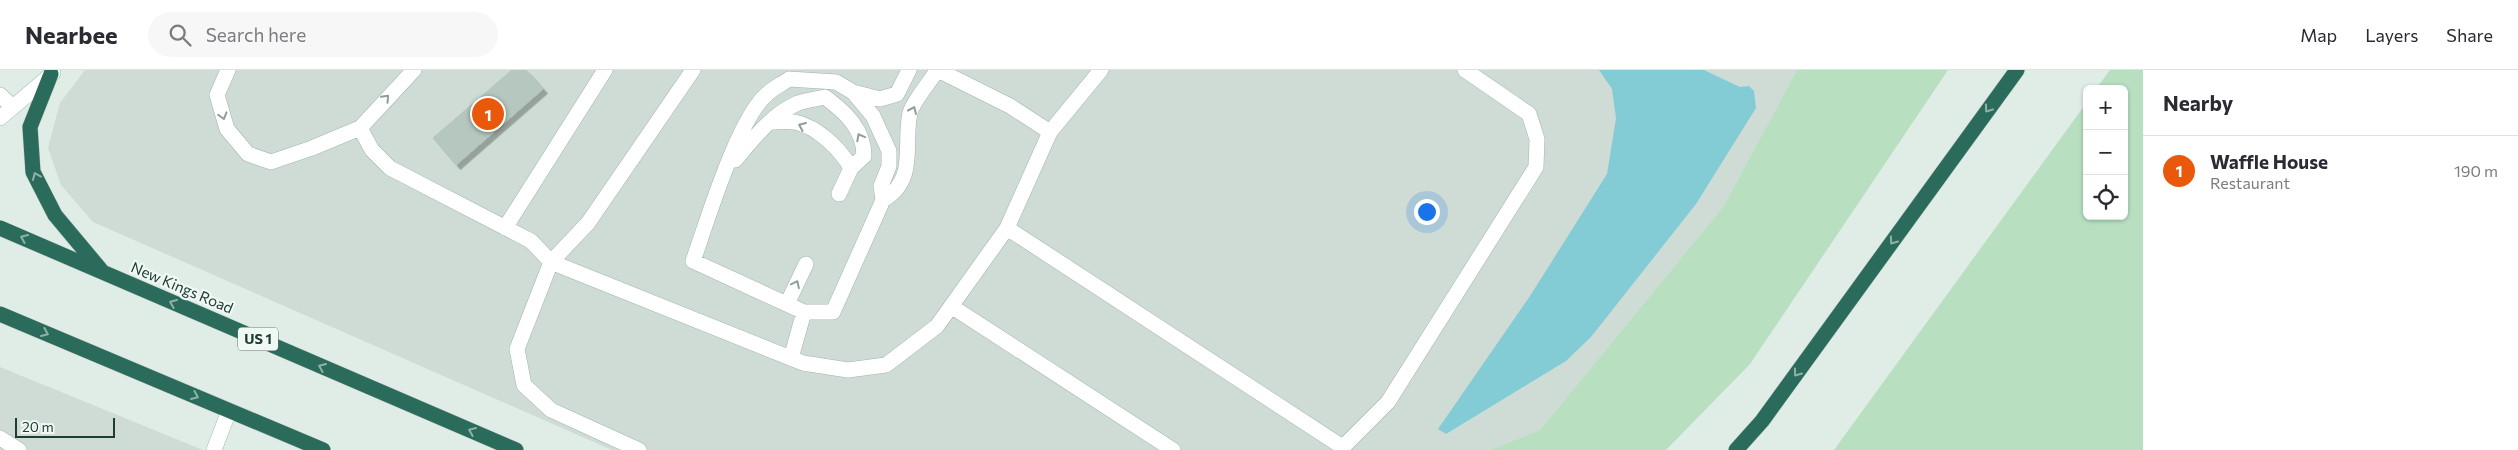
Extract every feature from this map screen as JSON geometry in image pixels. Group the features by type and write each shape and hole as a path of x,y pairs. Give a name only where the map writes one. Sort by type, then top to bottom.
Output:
{"highway":[{"path":"1736,450 1762,421 2017,70"},
{"path":"54,72 30,127 33,172 55,215 104,273"},
{"name":"New Kings Road","path":"0,228 516,450"},
{"path":"0,314 323,450"}],"street":[{"path":"228,70 217,95 226,129 248,154 271,162 312,148 360,128 414,70"},
{"path":"506,228 604,70"},
{"path":"639,450 551,410 524,385 517,349 551,262 588,223 693,70"},
{"path":"853,92 873,116 889,151 889,166 881,186 883,200 833,312 804,312 693,261 724,173 747,122 765,95 789,79 836,82 853,92 880,99 897,94 910,70"},
{"path":"883,200 895,194 909,160 910,111 938,70 1010,106 1050,132"},
{"path":"360,128 372,150 390,168 531,241 551,262 803,363 848,370 886,365 937,326 1007,228 1050,132 1101,70"},
{"path":"1007,228 1342,449 1388,402 1536,167 1537,139 1530,114 1465,70"},
{"path":"0,118 54,72"},
{"path":"0,95 13,107"},
{"path":"724,173 761,130 771,122 798,103 825,97 843,111 864,141 864,156 851,168 839,194"},
{"path":"771,122 796,122 821,135 838,150 851,168"},
{"path":"787,304 806,264"},
{"path":"951,306 1174,450"},
{"path":"791,358 804,312"},
{"path":"214,450 229,411"},
{"path":"0,438 19,450"}],"shaded area":[{"path":"85,70 1797,70 1723,207 1540,430 1490,450 612,450 93,222 61,185 48,148 60,103"},
{"path":"0,367 203,450 0,450"}],"green space":[{"path":"1797,70 1948,70 1750,364 1666,450 1490,450 1540,430 1723,207"},
{"path":"2110,70 2143,70 2143,450 1834,450 2083,108 2083,220 2128,220 2128,85 2099,85"}],"water":[{"path":"1599,70 1704,70 1740,87 1749,86 1754,91 1756,108 1696,204 1591,337 1566,361 1446,434 1438,429 1530,296 1607,174 1616,118 1612,89"}],"building":[{"path":"512,70 526,70 543,89 456,165 433,138"}],"place":[{"name":"Waffle House","path":"488,114"}]}
